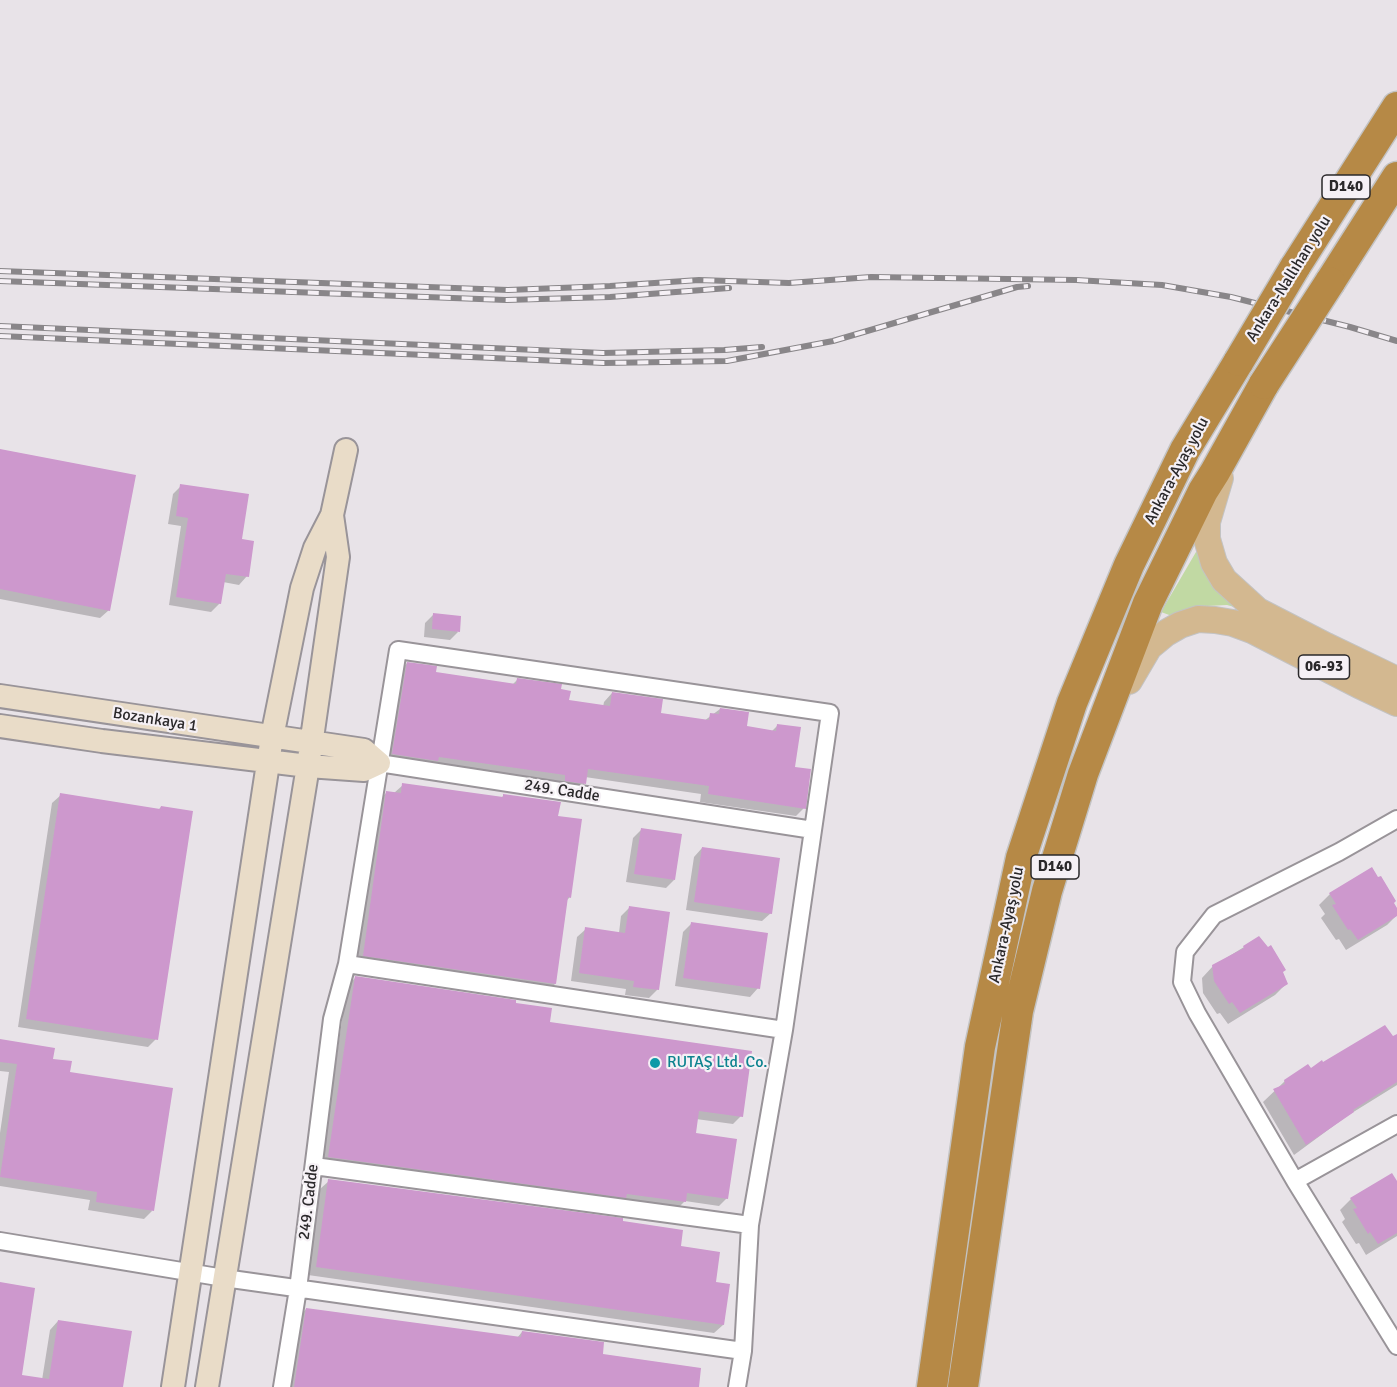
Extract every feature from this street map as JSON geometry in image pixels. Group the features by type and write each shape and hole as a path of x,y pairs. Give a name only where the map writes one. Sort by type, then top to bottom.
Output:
{"highway":[{"name":"Ankara-Nallıhan yolu","path":"1239,361 1295,267 1397,107"},
{"name":"Ankara-Ayaş yolu","path":"963,1387 1018,1011 1047,891 1083,774 1148,603 1203,491 1264,384 1397,177"},
{"name":"Ankara-Ayaş yolu","path":"932,1387 980,1047 1021,858 1072,703 1129,565 1185,450 1239,361"}],"main road":[{"path":"1242,424 1217,485 1207,522 1207,539 1214,563 1224,580 1255,620"},
{"path":"1083,774 1136,667 1149,647 1180,625 1198,619 1233,623 1255,620"},
{"name":"06-93","path":"1255,620 1326,646 1397,680"},
{"name":"06-93","path":"1255,620 1359,685 1397,703"}],"street":[{"path":"173,1387 272,737 302,588 315,548 332,515 346,450"},
{"path":"207,1387 308,766 338,557 332,515"},
{"path":"0,726 308,766 364,770 379,763 398,650 831,713 784,1030 750,1226 742,1351 737,1387"},
{"name":"Bozankaya 1","path":"0,696 364,750 379,763"},
{"name":"249. Cadde","path":"282,1387 298,1289 332,1018 347,964 379,763 813,830"},
{"path":"1397,819 1339,852 1214,915 1185,952 1182,982 1197,1013 1295,1181 1397,1346"},
{"path":"347,964 784,1030"},
{"path":"1295,1181 1397,1124"},
{"path":"314,1166 750,1226"},
{"path":"0,1241 298,1289 742,1351"}],"green space":[{"path":"1196,552 1238,608 1227,605 1206,606 1185,610 1172,616 1161,612"}],"building":[{"path":"0,449 136,475 110,611 0,589"},
{"path":"180,484 249,494 242,539 254,541 249,577 226,574 221,604 176,597 188,518 176,516"},
{"path":"433,613 461,616 460,632 432,629"},
{"path":"407,662 437,666 436,672 516,684 517,678 562,684 561,689 571,691 569,700 610,706 612,692 663,699 661,713 709,720 710,713 719,714 720,708 749,712 747,726 776,731 777,724 801,727 795,767 811,769 806,809 708,794 709,786 588,769 586,784 565,781 565,775 439,757 438,761 392,754"},
{"path":"402,783 503,797 503,794 561,802 558,816 582,819 556,984 363,956 386,791 401,793"},
{"path":"60,793 160,809 161,806 193,811 158,1040 26,1019"},
{"path":"641,828 682,834 675,880 634,874"},
{"path":"702,847 780,858 772,914 694,902"},
{"path":"1372,867 1378,877 1381,876 1396,901 1394,903 1397,916 1358,940 1350,929 1348,930 1332,905 1336,904 1329,893"},
{"path":"629,906 670,912 659,990 633,987 634,981 579,973 585,927 625,933"},
{"path":"691,922 768,933 760,989 683,978"},
{"path":"1259,936 1268,947 1271,945 1286,970 1283,972 1288,984 1240,1013 1232,1002 1229,1004 1214,981 1212,965 1244,948 1243,946"},
{"path":"355,976 516,1000 516,1003 552,1008 550,1022 752,1051 743,1117 699,1111 696,1133 737,1139 728,1199 687,1193 686,1202 627,1194 626,1198 328,1157"},
{"path":"1385,1025 1393,1036 1397,1034 1397,1082 1353,1110 1354,1112 1306,1145 1273,1089 1285,1084 1284,1080 1308,1064 1311,1068 1322,1060 1323,1062"},
{"path":"0,1039 55,1048 53,1059 72,1061 70,1072 173,1088 154,1211 96,1202 97,1192 0,1177 17,1064 0,1062"},
{"path":"1392,1173 1397,1181 1397,1233 1378,1244 1370,1232 1368,1234 1353,1209 1357,1208 1350,1198"},
{"path":"328,1179 623,1218 623,1221 683,1230 681,1246 720,1252 716,1282 730,1284 724,1325 316,1267"},
{"path":"0,1282 35,1288 22,1375 49,1379 58,1320 132,1331 123,1387 0,1387"},
{"path":"306,1308 521,1337 522,1331 604,1342 603,1354 701,1368 699,1387 294,1387"}],"railway":[{"path":"0,271 508,290 699,280 789,283 871,277 1076,280 1162,285 1231,297 1397,341"},
{"path":"0,281 506,300 610,297 729,288"},
{"path":"0,336 604,363 727,361 833,341 1017,287 1028,286"},
{"path":"0,326 603,353 762,347"}],"place":[{"name":"RUTAŞ Ltd. Co.","path":"655,1063"}]}
